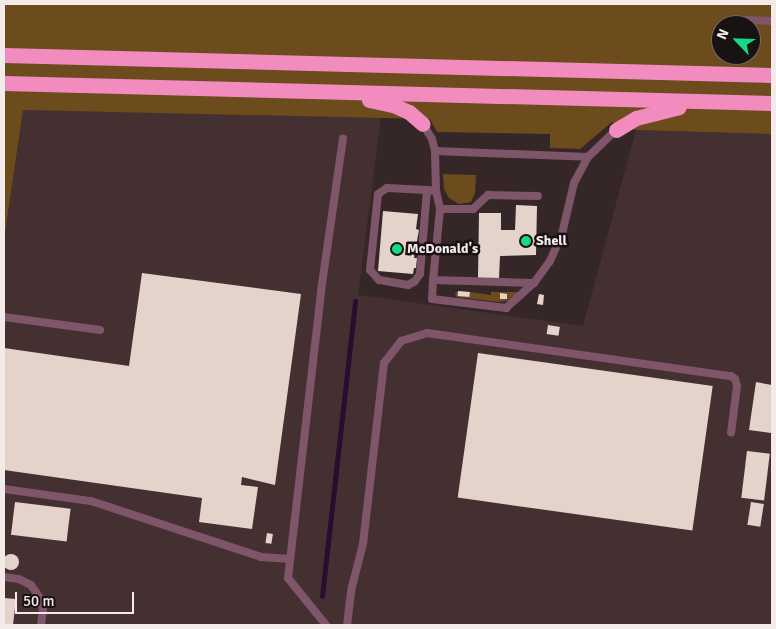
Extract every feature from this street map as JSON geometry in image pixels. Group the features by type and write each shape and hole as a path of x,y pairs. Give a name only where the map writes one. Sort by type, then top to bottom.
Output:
{"highway":[{"path":"4,55 772,75"},
{"path":"4,83 772,103"},
{"path":"336,92 393,105 409,112 423,124"},
{"path":"616,130 636,118 702,101"}],"lane":[{"path":"423,124 435,151 436,191 440,209 432,299 506,308 534,283 550,261 562,234 574,183 588,157 616,130"},
{"path":"326,625 288,578 321,291 343,139"},
{"path":"435,151 588,157"},
{"path":"427,190 420,274 415,281 408,285 379,280 370,270 376,198 384,188 398,188 427,190 436,191"},
{"path":"440,209 473,209 488,195 538,196"},
{"path":"433,280 534,283"},
{"path":"4,317 100,330"},
{"path":"347,625 352,587 364,544 384,363 401,341 426,333 731,376 735,379 737,386 731,433"},
{"path":"4,490 91,501 261,557 290,559"},
{"path":"4,577 19,579 31,585 40,597 43,609 41,625"}],"shaded area":[{"path":"4,4 772,4 772,134 636,130 612,122 580,149 550,148 550,134 437,132 430,119 23,110 4,240"},
{"path":"23,110 381,117 358,295 583,326 636,130 772,134 772,625 4,625 4,240"},
{"path":"443,174 476,175 475,193 471,202 459,204 449,198 444,189"},
{"path":"455,292 458,292 457,295 470,297 470,292 491,295 491,292 520,292 507,301 499,302 456,297"}],"building":[{"path":"516,205 537,206 536,255 500,256 499,279 478,278 479,213 501,213 501,230 515,230"},
{"name":"McDonald's","path":"383,211 418,214 416,229 419,230 414,258 417,258 413,274 378,271"},
{"path":"142,273 301,294 275,485 242,477 241,485 258,487 252,529 199,522 202,498 4,470 4,348 129,366"},
{"path":"458,291 470,292 470,297 458,296"},
{"path":"500,293 507,294 507,299 500,299"},
{"path":"539,294 544,295 543,305 537,304"},
{"path":"548,325 560,327 558,336 547,334"},
{"path":"478,353 713,386 692,531 458,498"},
{"path":"756,382 772,385 771,433 749,430"},
{"path":"747,451 770,454 764,500 741,498"},
{"path":"15,502 71,509 67,542 11,535"},
{"path":"751,502 764,504 760,527 747,525"},
{"path":"267,533 273,534 271,544 265,543"},
{"path":"11,554 17,556 19,562 17,568 11,570 5,568 3,562 5,556"},
{"path":"4,598 16,599 13,625 4,625"}],"waterway":[{"path":"322,596 355,301"}],"place":[{"name":"Shell","path":"526,241"},
{"name":"McDonald's","path":"397,249"}]}
